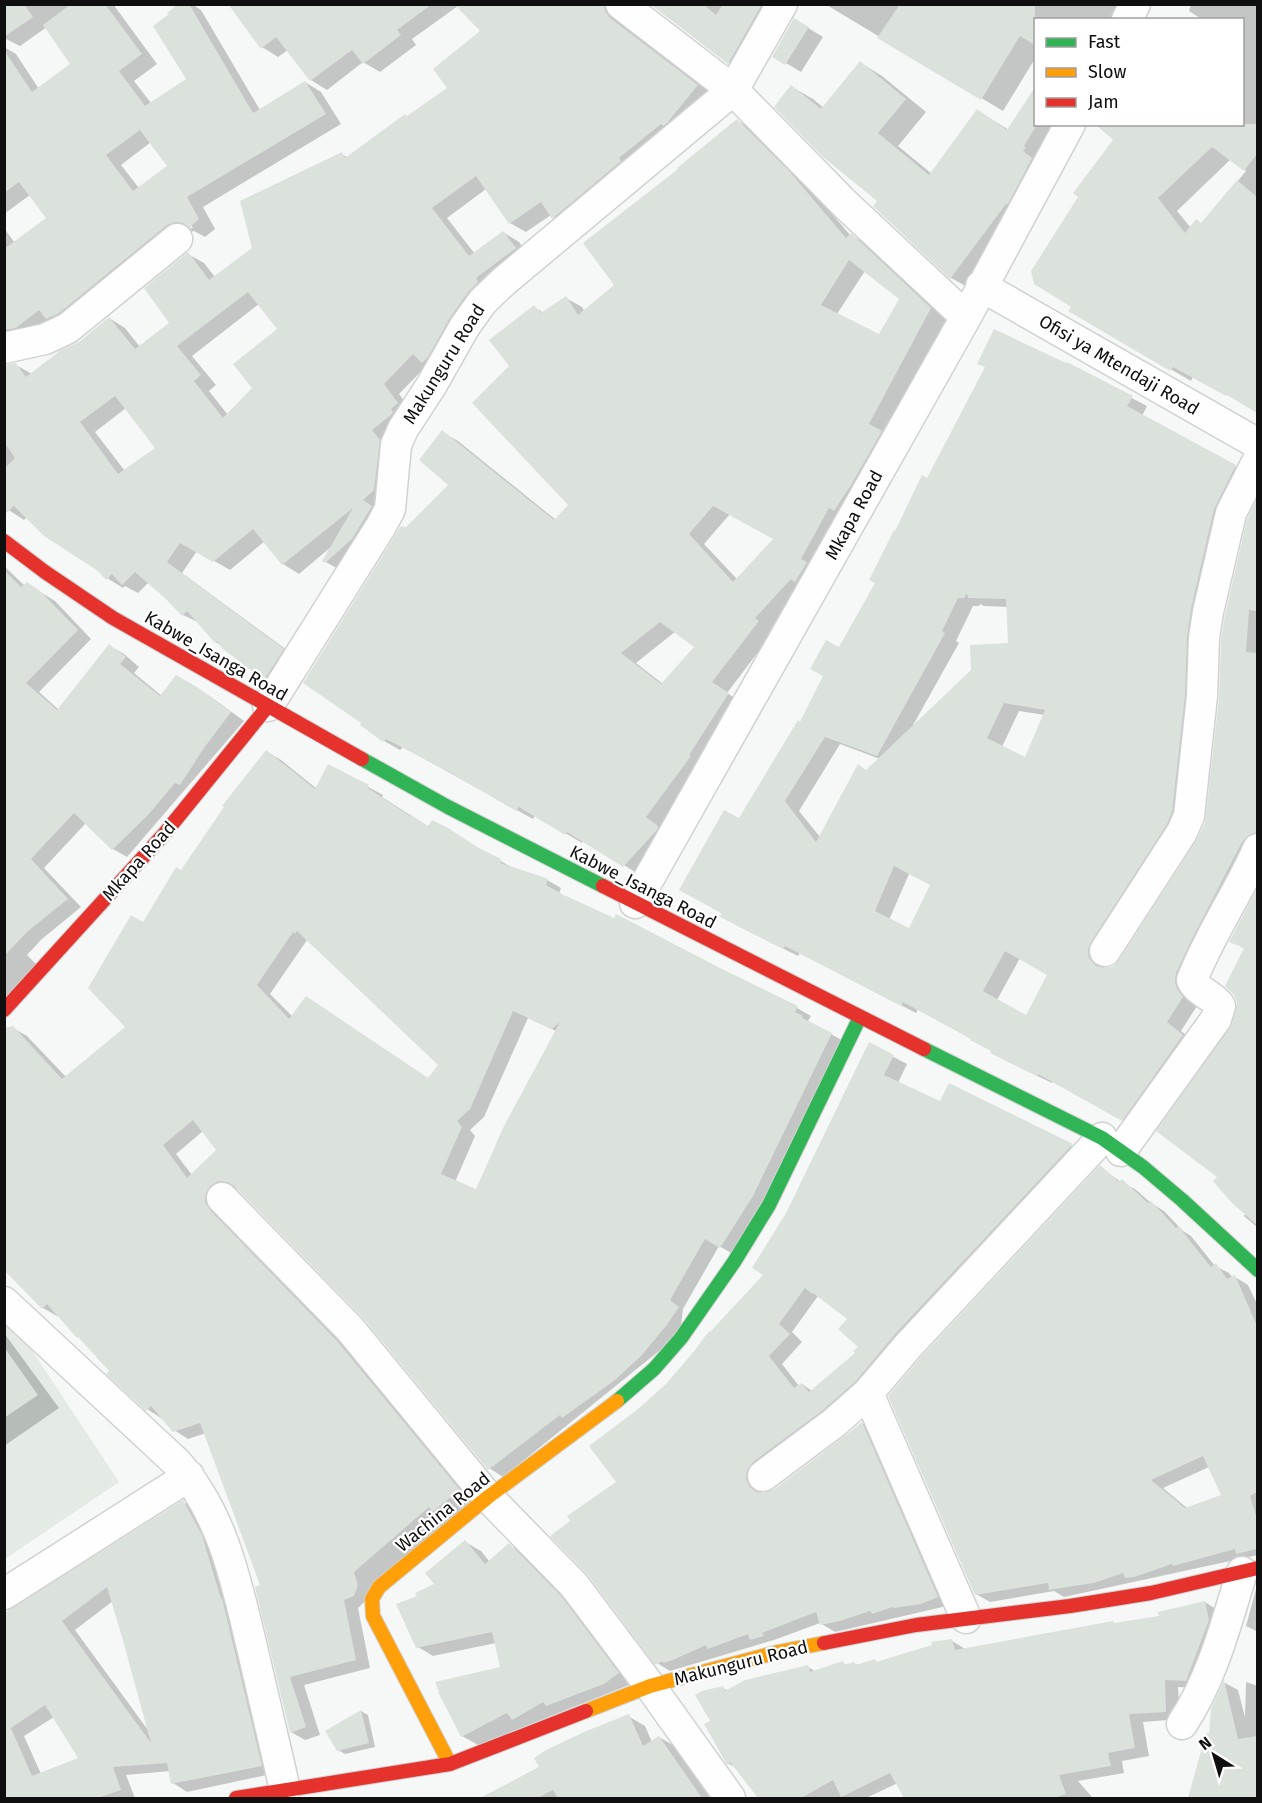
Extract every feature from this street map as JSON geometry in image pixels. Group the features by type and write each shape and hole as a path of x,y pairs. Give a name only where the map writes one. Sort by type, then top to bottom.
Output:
{"street":[{"path":"621,4 733,90 845,204 966,317"},
{"name":"Makunguru Road","path":"268,706 381,526 390,509 396,445 403,429 436,378 465,326 483,301 733,90 782,4"},
{"path":"1128,18 1135,4"},
{"name":"Mkapa Road","path":"634,903 966,317 1069,126"},
{"path":"4,348 45,339 68,328 177,239"},
{"name":"Ofisi ya Mtendaji Road","path":"981,286 1257,444"},
{"path":"1105,951 1182,832 1189,816 1202,696 1204,638 1208,612 1231,513 1257,460"},
{"name":"Kabwe_Isanga Road","path":"4,541 113,618 448,807 1111,1144 1182,1200 1257,1270"},
{"name":"Mkapa Road","path":"4,1010 165,832 268,706"},
{"path":"763,1476 834,1423 867,1393 908,1346 1111,1144 1216,1019 1220,1006 1196,987 1192,980 1257,849"},
{"name":"Wachina Road","path":"450,1764 373,1616 372,1599 379,1587 488,1497 627,1394 654,1369 681,1338 734,1262 769,1204 860,1017"},
{"path":"222,1198 350,1329 488,1497 574,1585 730,1798"},
{"path":"4,1302 189,1476 212,1516 233,1574 285,1790"},
{"path":"867,1393 966,1618"},
{"path":"4,1594 189,1476"},
{"path":"1182,1724 1195,1704 1250,1570"},
{"name":"Makunguru Road","path":"236,1798 450,1764 650,1686 778,1652 916,1625 1151,1593 1250,1570"}],"shaded area":[{"path":"4,1308 119,1482 5,1559 4,1559"}],"building":[{"path":"4,4 24,4 33,17 4,37"},
{"path":"71,4 105,4 142,54 119,71 145,106 186,79 153,26 178,4 189,4 253,113 305,81 326,114 187,197 199,219 190,227 193,232 183,223 175,222 167,225 59,313 46,319 39,310 16,328 4,330 4,249 46,218 19,182 4,193 4,50 32,92 70,64 43,25","holes":["140,130 167,166 133,191 106,155"]},
{"path":"228,4 432,4 397,30 401,35 363,64 352,50 310,81 276,37 261,49"},
{"path":"454,4 604,4 605,11 610,18 698,85 667,123 663,126 661,124 619,158 621,161 552,219 541,202 509,224 476,176 432,208 469,256 503,231 516,248 476,278 478,282 451,316 428,357 422,363 413,354 384,384 398,403 391,409 393,412 391,415 372,430 380,440 374,490 363,500 372,506 352,539 325,563 322,561 353,508 282,565 253,529 213,562 180,543 167,562 284,649 264,680 223,649 217,641 215,643 187,611 182,616 135,572 122,585 112,574 106,580 98,571 44,536 14,506 4,515 4,469 15,458 4,442 4,365 16,363 26,377 61,350 79,342 109,317 135,349 169,323 144,288 188,252 209,280 252,248 240,201 342,152 345,158 405,114 407,116 447,88 433,69 480,31","holes":["248,292 277,329 233,364 252,388 223,418 194,381 201,375 177,346","115,396 155,448 118,474 80,422"]},
{"path":"650,4 703,4 716,15 723,4 762,4 728,64"},
{"path":"900,4 1035,4 1034,44 1020,36 981,100 877,38"},
{"path":"794,18 809,27 785,65 772,57"},
{"path":"860,61 906,99 878,133 929,175 977,109 1007,130 1034,89 1035,128 1023,151 1032,158 1008,204 950,279 873,206 877,201 823,157 774,107 791,85 821,109"},
{"path":"737,119 790,172 846,238 851,233 931,308 869,424 882,431 834,511 829,508 801,559 807,562 795,582 791,579 755,618 759,621 712,682 729,693 689,755 691,756 646,817 658,826 657,830 623,867 567,832 565,835 519,807 516,811 386,739 383,742 360,725 361,723 303,683 401,526 406,527 448,485 419,460 442,430 554,520 568,505 472,403 509,366 489,340 534,305 541,313 566,296 578,315 614,285 583,243","holes":["849,260 899,299 879,334 821,305","713,506 773,539 733,582 689,534","660,622 694,647 661,684 621,653"]},
{"path":"1244,124 1257,124 1257,154 1244,171 1212,147 1158,198 1185,233 1196,219 1201,223 1237,180 1257,197 1257,413 1173,367 1170,371 1068,311 1071,307 1034,284 1031,271 1078,197 1073,193 1113,140 1097,126 1244,126"},
{"path":"994,329 1067,362 1133,396 1127,406 1236,465 1214,509 1191,609 1187,637 1185,695 1172,812 1167,824 1091,942 1088,950 1089,958 1096,966 1112,967 1119,960 1196,841 1205,823 1219,698 1221,640 1225,615 1247,519 1257,499 1257,611 1249,610 1246,652 1257,653 1257,832 1249,835 1242,842 1176,973 1177,989 1183,997 1167,1022 1183,1035 1122,1121 1038,1074 1037,1076 990,1053 991,1051 971,1039 903,1002 901,1006 785,946 783,949 720,917 721,913 679,890 724,810 739,818 798,720 800,722 823,676 810,669 826,640 839,647 875,583 869,580 922,475 927,478 985,367 977,364","holes":["967,593 968,598 1006,599 1008,643 970,645 971,670 866,770 858,764 816,842 785,801 825,737 877,756 945,633 942,631 958,598 964,598","1004,703 1045,710 1025,757 987,738","894,866 930,885 909,928 875,911","1005,951 1047,975 1026,1015 983,991"]},
{"path":"4,570 21,587 27,582 40,591 78,630 26,683 57,710 109,644 126,657 120,664 160,696 176,675 231,712 180,785 175,783 148,815 112,850 74,813 31,859 68,899 28,931 4,956"},
{"path":"266,750 315,789 328,764 369,785 368,788 428,826 432,820 501,859 500,863 546,878 548,879 546,885 564,895 614,918 616,914 798,1006 795,1012 803,1016 802,1018 832,1033 753,1196 720,1248 705,1239 670,1300 679,1307 666,1326 641,1356 615,1380 562,1418 560,1415 488,1470 363,1318 234,1186 218,1181 210,1186 205,1202 210,1210 337,1341 460,1490 432,1512 429,1507 354,1572 358,1585 354,1596 344,1600 356,1660 290,1677 306,1727 290,1733 255,1587 260,1585 200,1423 173,1432 151,1406 146,1411 106,1374 109,1371 47,1304 42,1309 4,1270 4,1028 13,1026 62,1079 125,1027 88,988 131,915 143,922 176,867 181,870 224,807 222,806","holes":["297,931 438,1065 428,1078 306,996 289,1019 257,985 293,932 295,934","513,1011 552,1029 560,1022 504,1126 476,1189 441,1174 462,1127 457,1121 470,1109","193,1120 216,1150 187,1178 163,1145"]},
{"path":"1257,889 1257,1225 1231,1202 1213,1181 1217,1177 1156,1131 1232,1024 1237,1003 1234,995 1225,986 1244,948 1229,942"},
{"path":"869,1042 894,1055 884,1075 940,1101 949,1083 1073,1144 895,1334 856,1381 823,1410 753,1462 747,1470 746,1479 749,1486 756,1492 764,1493 773,1490 862,1422 938,1597 921,1604 893,1607 872,1614 870,1611 820,1625 816,1612 762,1633 764,1636 750,1640 748,1634 708,1649 706,1645 673,1660 655,1665 588,1575 550,1536 570,1521 567,1516 616,1482 589,1446 638,1409 667,1383 709,1331 763,1275 752,1268 786,1213","holes":["805,1288 847,1319 838,1329 858,1347 853,1351 855,1353 809,1392 801,1383 794,1388 769,1356 790,1334 779,1324"]},
{"path":"1100,1165 1119,1182 1122,1179 1148,1203 1151,1201 1176,1228 1178,1226 1211,1267 1216,1263 1227,1279 1235,1275 1257,1326 1257,1492 1250,1496 1257,1519 1257,1549 1236,1554 1235,1549 1173,1566 1172,1564 1134,1577 1125,1578 1123,1573 1094,1583 1049,1590 1048,1583 975,1595 888,1396 921,1357","holes":["1203,1456 1221,1495 1185,1508 1151,1480"]},
{"path":"4,1347 38,1395 4,1418"},
{"path":"183,1500 202,1535 222,1598 262,1766 171,1784 167,1763 113,1767 121,1790 98,1798 4,1798 4,1613","holes":["107,1587 122,1637 151,1743 62,1621","45,1705 78,1758 32,1776 11,1728"]},
{"path":"465,1540 485,1564 509,1543 561,1596 619,1673 604,1684 546,1706 543,1702 512,1720 507,1713 461,1737 435,1682 500,1667 492,1632 416,1648 396,1604 417,1596 415,1593 434,1584 425,1573"},
{"path":"1205,1601 1209,1620 1186,1681 1165,1680 1166,1712 1129,1714 1135,1748 1108,1753 1111,1766 1059,1775 1066,1794 1054,1798 904,1798 890,1773 841,1797 833,1780 801,1798 758,1798 730,1762 727,1765 704,1724 710,1721 695,1695 723,1686 725,1691 745,1680 808,1665 810,1672 843,1661 844,1665 854,1662 856,1665 875,1659 876,1662 932,1645 931,1642 952,1639 955,1650 1113,1621 1114,1623 1159,1616 1158,1612"},
{"path":"1224,1680 1238,1739 1257,1736 1257,1798 1188,1798 1206,1733 1209,1733 1211,1709"},
{"path":"361,1710 369,1743 337,1751 325,1731"},
{"path":"629,1714 643,1746 659,1736 702,1798 558,1798 553,1790 538,1798 480,1798 539,1767 534,1758 546,1750"}],"traffic: fast":[{"path":"362,759 448,807 603,886"},
{"path":"617,1401 654,1369 681,1338 734,1262 769,1205 860,1017"},
{"path":"924,1049 1102,1138 1143,1167 1258,1270"}],"traffic: slow":[{"path":"450,1764 373,1616 372,1599 379,1587 488,1497 617,1401"},
{"path":"586,1711 650,1686 778,1652 824,1643"}],"traffic: jam":[{"path":"4,541 113,618 362,759"},
{"path":"4,1010 165,833 268,706"},
{"path":"603,886 924,1049"},
{"path":"824,1643 916,1625 1070,1606 1151,1593 1258,1568"},
{"path":"236,1798 450,1764 586,1711"}]}
